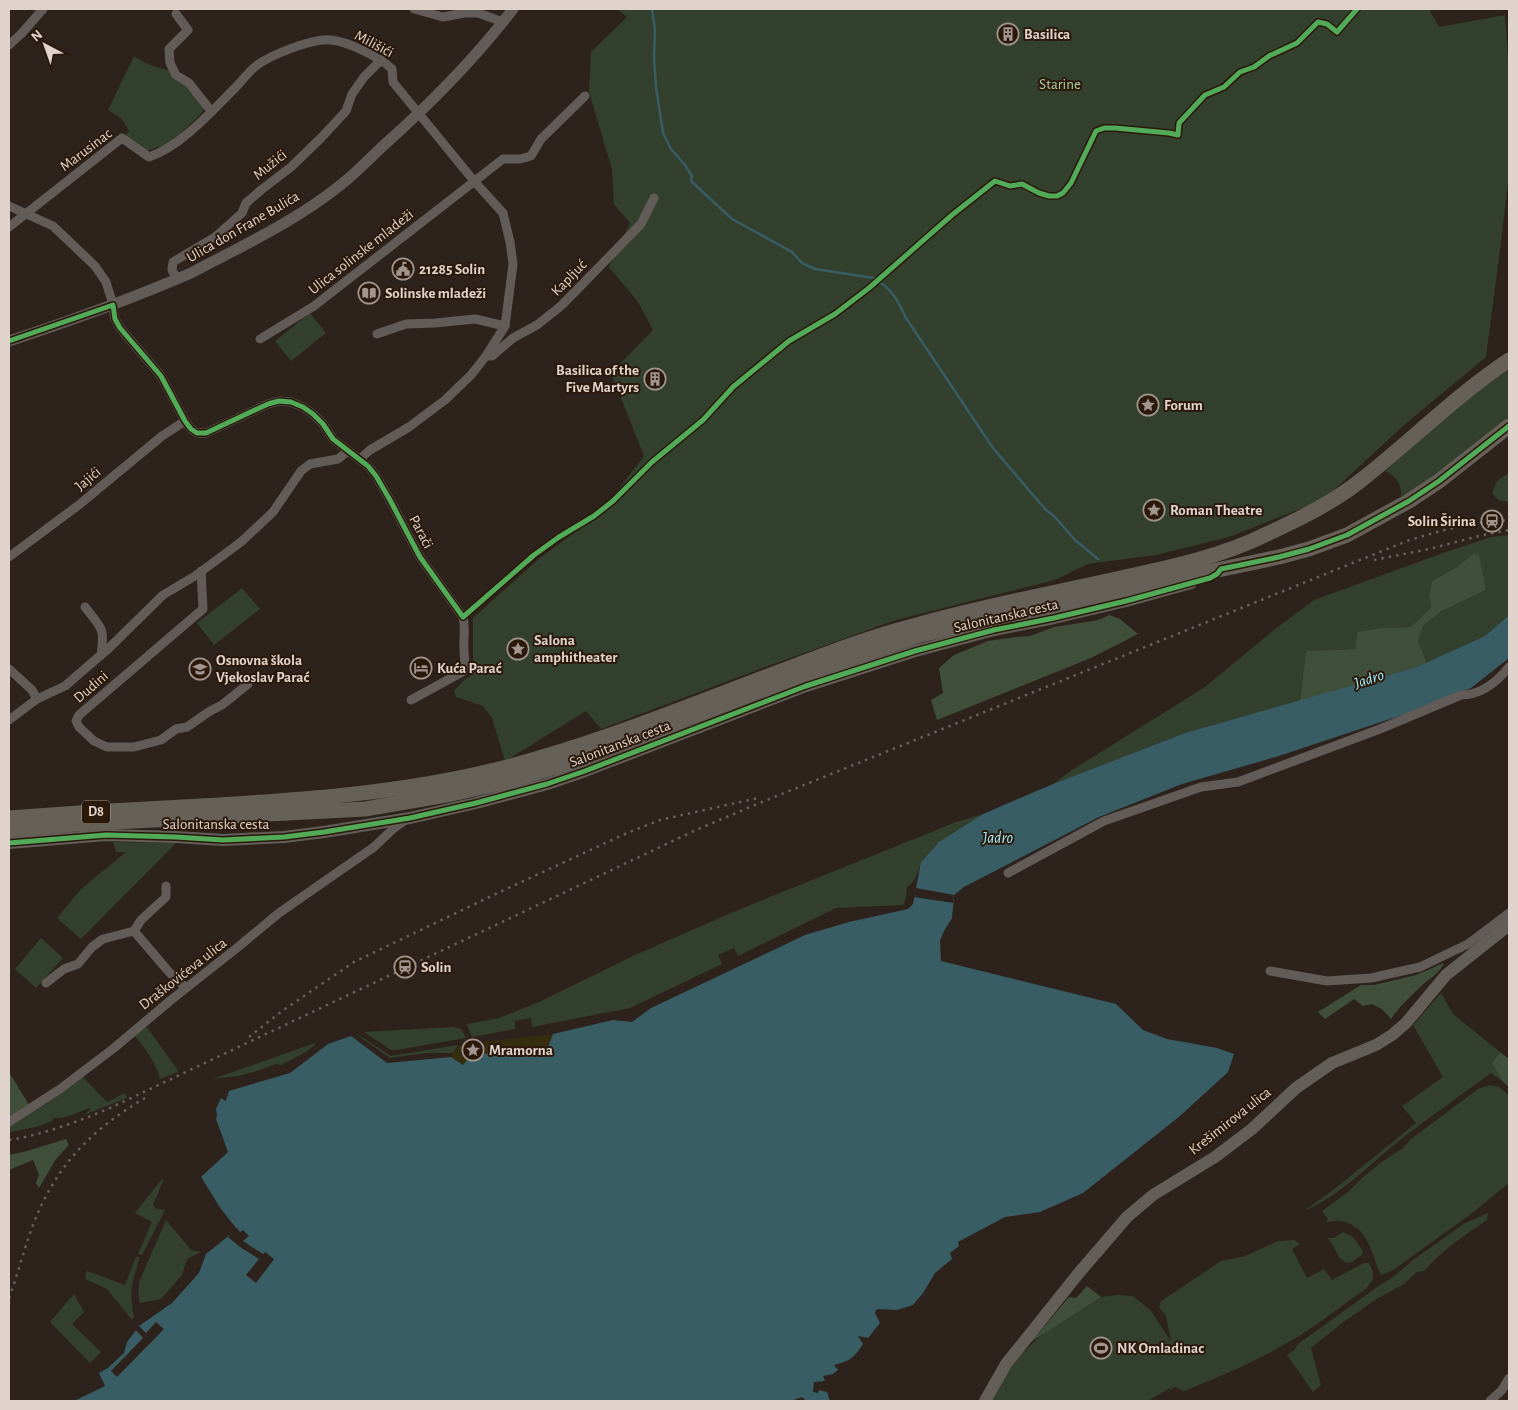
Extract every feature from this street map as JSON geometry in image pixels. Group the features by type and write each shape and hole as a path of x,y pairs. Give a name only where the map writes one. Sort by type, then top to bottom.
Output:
{"highway":[{"path":"1496,369 1509,350"},
{"name":"D8","path":"9,818 278,801 361,793 469,776 507,767 614,734 843,648 913,626 1027,598 1166,568 1228,550 1265,535 1330,502 1358,483 1478,381 1509,360"},
{"name":"D8","path":"9,830 75,824 365,809 452,794 508,781 565,764 809,672 921,635 1302,551 1347,535 1409,501 1439,481 1509,426"}],"main road":[{"name":"Salonitanska cesta","path":"9,843 106,835 223,840 261,838 324,832 410,818 476,804 555,782 806,686 915,650 994,630 1113,604 1210,578 1221,569"},
{"name":"Krešimirova ulica","path":"986,1401 1006,1364 1078,1274 1127,1217 1153,1195 1215,1157 1252,1128 1296,1088 1332,1063 1376,1045 1392,1034 1406,1023 1446,975 1509,925"}],"street":[{"path":"9,45 43,9"},
{"path":"414,9 443,17 478,13 503,22"},
{"name":"Ulica don Frane Bulića","path":"9,341 113,305 191,274 282,225 338,187 420,113 459,73 513,9"},
{"path":"176,14 188,30 169,49 170,63 176,75 189,83 211,111"},
{"name":"Marusinac","path":"26,214 122,138 149,157 160,153 185,136 254,67 266,59 309,42 320,40"},
{"name":"Milišići","path":"320,40 332,40 354,47 381,60 392,69 393,82 420,113"},
{"name":"Mužići","path":"177,279 172,270 173,262 214,237 242,213 246,203 291,167 321,138 346,111 352,94 364,77 381,60"},
{"name":"Ulica solinske mladeži","path":"260,339 314,306 503,159 520,159 531,156 541,139 585,96"},
{"path":"9,206 53,226 95,266 106,282 115,319 120,328 160,376 191,429 197,433 206,433 268,404 279,401 291,402 313,414 323,424 333,439 360,459 370,450 409,427 445,400 471,375 505,326 513,264 503,213 474,181 420,113"},
{"name":"Kapljuć","path":"486,356 492,356 513,338 537,325 562,305 641,224 654,198"},
{"path":"9,227 26,214"},
{"path":"377,334 406,324 476,319 505,326"},
{"name":"Jajići","path":"9,557 80,504 162,436 185,421"},
{"name":"Dudini","path":"9,720 38,699 65,686 101,655 162,595 201,571 241,542 273,512 301,471 310,464 338,459 348,451"},
{"name":"Parači","path":"360,459 376,476 420,557 462,617 465,625 464,671 411,700"},
{"name":"Dudini","path":"201,571 203,609 79,715 76,720 79,727 94,741 107,747 134,747 161,740 176,729 187,727 222,705 248,684"},
{"path":"85,607 102,628 104,636 101,655"},
{"path":"1008,873 1104,821 1201,787 1238,782 1260,772 1380,729 1450,699 1480,691 1498,680 1509,667"},
{"path":"9,669 32,690 38,699"},
{"name":"Draškovićeva ulica","path":"9,1122 60,1089 114,1048 279,913 374,847 394,828 410,818"},
{"path":"365,825 374,832 376,838 374,847"},
{"path":"46,983 64,969 78,964 92,947 103,940 134,931 141,920 166,897 166,886"},
{"path":"1270,971 1327,981 1372,978 1420,967 1468,944 1509,913"},
{"path":"134,931 169,972 186,988"},
{"path":"1490,1401 1502,1390 1509,1378"}],"green space":[{"name":"Starine","path":"617,9 1429,9 1439,27 1505,15 1509,75 1509,173 1486,357 1404,425 1323,500 1229,537 1156,555 1088,564 1055,580 896,620 601,729 586,711 505,761 492,718 483,706 456,697 454,691 464,680 473,674 473,618 541,557 599,515 644,456 611,373 653,330 638,302 609,267 630,223 614,204 612,169 589,92 591,52 627,17"},
{"path":"134,56 151,65 170,70 175,80 188,86 204,108 200,115 170,143 146,151 125,136 129,131 122,119 108,110"},
{"path":"310,313 326,333 291,361 275,341"},
{"path":"1509,367 1509,417 1418,489 1402,498 1398,482 1385,471 1471,395"},
{"path":"1509,473 1509,502 1498,500 1492,493 1497,481"},
{"path":"1509,535 1509,615 1485,636 1427,663 1418,641 1423,626 1442,611 1486,590 1474,553 1457,567 1432,581 1429,596 1431,607 1411,627 1382,628 1355,649 1306,651 1300,701 1185,733 1053,784 1072,770 1205,687 1275,629 1314,600 1491,537"},
{"path":"1474,553 1479,555 1486,590 1442,611 1423,626 1418,641 1427,663 1300,701 1306,651 1355,649 1358,632 1382,628 1411,627 1431,607 1429,596 1432,581 1457,567"},
{"path":"242,588 260,609 214,645 197,623"},
{"path":"1109,615 1120,619 1138,634 1091,658 937,720 931,700 943,693 939,668 954,655 988,641 1030,636 1054,627 1093,621"},
{"path":"983,814 946,838 927,855 921,863 914,880 907,887 903,905 836,908 738,956 734,948 718,955 722,964 630,1008 532,1027 531,1018 515,1021 515,1029 472,1037 467,1024 499,1018 539,1002 635,955 738,910 956,822"},
{"path":"113,842 176,843 81,939 57,918 81,889 126,852 116,852"},
{"path":"41,938 63,958 36,988 15,969"},
{"path":"1444,963 1437,973 1409,998 1391,1019 1382,1009 1372,1004 1363,1006 1354,999 1325,1019 1318,1012 1361,985 1374,985 1416,975"},
{"path":"1441,993 1453,1014 1500,1052 1492,1063 1502,1081 1491,1073 1394,1145 1340,1190 1304,1211 1337,1187 1416,1123 1402,1106 1443,1077 1413,1025"},
{"path":"146,1026 178,1072 160,1079 153,1061 135,1036"},
{"path":"453,1027 461,1029 466,1038 396,1050 391,1050 364,1032"},
{"path":"359,1035 391,1056 458,1045 453,1053 427,1053 390,1058"},
{"path":"315,1043 304,1053 281,1065 276,1064 238,1076 213,1079"},
{"path":"1500,1052 1509,1059 1509,1087 1502,1081 1492,1063"},
{"path":"9,1072 29,1105 9,1117"},
{"path":"83,1077 107,1102 125,1093 127,1098 84,1115 90,1108 67,1116 53,1118 52,1121 36,1127 9,1132 9,1127 52,1100"},
{"path":"1490,1085 1499,1087 1509,1095 1509,1183 1471,1214 1396,1268 1381,1275 1368,1242 1358,1229 1341,1221 1326,1222 1328,1219 1322,1211 1348,1192 1383,1161 1403,1148 1411,1139 1478,1089"},
{"path":"66,1139 69,1145 56,1159 39,1188 36,1183 39,1175 33,1160 9,1170 9,1155"},
{"path":"162,1179 163,1181 153,1205 156,1209 165,1210 142,1255 138,1254 152,1222 135,1213"},
{"path":"1488,1213 1487,1220 1462,1237 1424,1271 1417,1272 1404,1284 1378,1298 1311,1348 1321,1385 1313,1392 1287,1355 1298,1344 1392,1278 1413,1260 1465,1223"},
{"path":"166,1220 191,1250 201,1252 187,1259 182,1275 161,1299 140,1303 138,1293 139,1282"},
{"path":"1343,1232 1353,1237 1363,1251 1362,1255 1352,1262 1346,1263 1340,1258 1328,1238 1334,1238"},
{"path":"1295,1240 1300,1244 1292,1249 1307,1278 1324,1269 1332,1280 1364,1263 1369,1263 1373,1272 1373,1279 1366,1289 1299,1336 1271,1352 1228,1373 1184,1391 1175,1387 1168,1392 1172,1387 1148,1401 989,1401 1012,1362 1044,1333 1101,1297 1133,1296 1151,1311 1171,1341 1166,1316 1159,1307 1161,1301 1221,1261 1245,1256 1278,1241"},
{"path":"136,1257 140,1257 132,1286 134,1317 132,1320 107,1289 85,1279 87,1271 125,1285"},
{"path":"1087,1286 1101,1297 1031,1342 1069,1297 1076,1298"},
{"path":"74,1294 84,1312 72,1324 101,1352 90,1363 50,1322"}],"sand":[{"name":"Mramorna","path":"553,1034 545,1055 496,1047 463,1065 451,1057 458,1045"}],"water":[{"name":"Jadro","path":"1509,615 1509,658 1471,688 1417,710 1279,756 1182,784 1099,817 964,887 954,895 952,918 940,941 941,961 1116,1004 1143,1030 1167,1039 1217,1048 1234,1054 1228,1072 1180,1116 1083,1193 1040,1212 1005,1217 958,1242 959,1246 950,1253 952,1259 935,1273 913,1305 897,1310 877,1309 875,1313 880,1323 868,1338 858,1336 863,1344 857,1353 848,1360 834,1365 838,1370 833,1374 823,1376 825,1381 814,1382 813,1392 818,1393 819,1390 827,1392 830,1401 806,1401 802,1397 791,1401 74,1401 105,1386 99,1373 108,1368 124,1353 127,1342 139,1326 172,1303 199,1273 206,1254 237,1229 221,1209 201,1177 228,1152 216,1119 216,1109 221,1098 226,1101 229,1091 290,1073 328,1044 351,1036 387,1063 451,1057 463,1065 473,1053 486,1054 496,1047 545,1055 553,1034 613,1020 632,1022 651,1008 805,935 849,922 908,909 913,904 921,862 939,842 983,814 1053,784 1185,733 1417,667 1485,636"}],"pier":[{"path":"916,888 954,895 953,903 914,897"},
{"path":"237,1228 240,1232 243,1230 249,1236 243,1241 263,1254 265,1252 274,1259 256,1283 246,1275 259,1259 228,1237"},
{"path":"156,1322 164,1329 117,1377 111,1371 143,1338 135,1329 139,1326 146,1333"}],"waterway":[{"path":"652,9 655,30 656,87 663,133 671,149 692,176 691,181 732,219 792,252 802,263 815,269 874,278 886,287 897,300 906,318 993,448 1045,509 1055,517 1075,540 1098,559"}],"railway":[{"path":"9,1140 61,1127 110,1108 696,830 762,802 1407,541 1458,527 1509,520"},
{"path":"1374,560 1509,530"},
{"path":"249,1037 282,1011 354,962 502,891 627,833 660,820 758,798"},
{"path":"9,1298 33,1225 42,1204 64,1167 92,1136 145,1098"}],"cycle path":[{"path":"9,341 113,305 115,319 120,328 161,376 185,421 197,433 206,433 268,404 279,401 291,402 303,407 323,424 333,439 368,466 376,476 420,557 463,617 534,555 594,516 613,501 652,462 703,420 733,387 789,341 835,314 869,288 952,215 995,181 1010,186 1022,184 1039,193 1057,196 1063,193 1071,183 1096,131 1104,128 1115,128 1178,135 1179,123 1205,95 1224,87 1240,72 1254,67 1269,56 1297,43 1318,22 1327,24 1337,32 1357,9"},
{"path":"9,843 106,835 223,840 284,837 410,818 547,784 806,686 915,651 994,630 1126,601 1210,578 1221,569 1309,549 1347,535 1409,501 1439,481 1509,426"}],"place":[{"name":"Basilica","path":"1008,34"},
{"name":"21285 Solin","path":"403,269"},
{"name":"Solinske mladeži","path":"369,293"},
{"name":"Basilica of the Five Martyrs","path":"655,379"},
{"name":"Forum","path":"1148,405"},
{"name":"Roman Theatre","path":"1154,510"},
{"name":"Solin Širina","path":"1492,521"},
{"name":"Salona amphitheater","path":"518,649"},
{"name":"Kuća Parać","path":"421,668"},
{"name":"Osnovna škola Vjekoslav Parać","path":"200,669"},
{"name":"Solin","path":"405,967"},
{"name":"Mramorna","path":"473,1050"},
{"name":"NK Omladinac","path":"1101,1348"}]}
